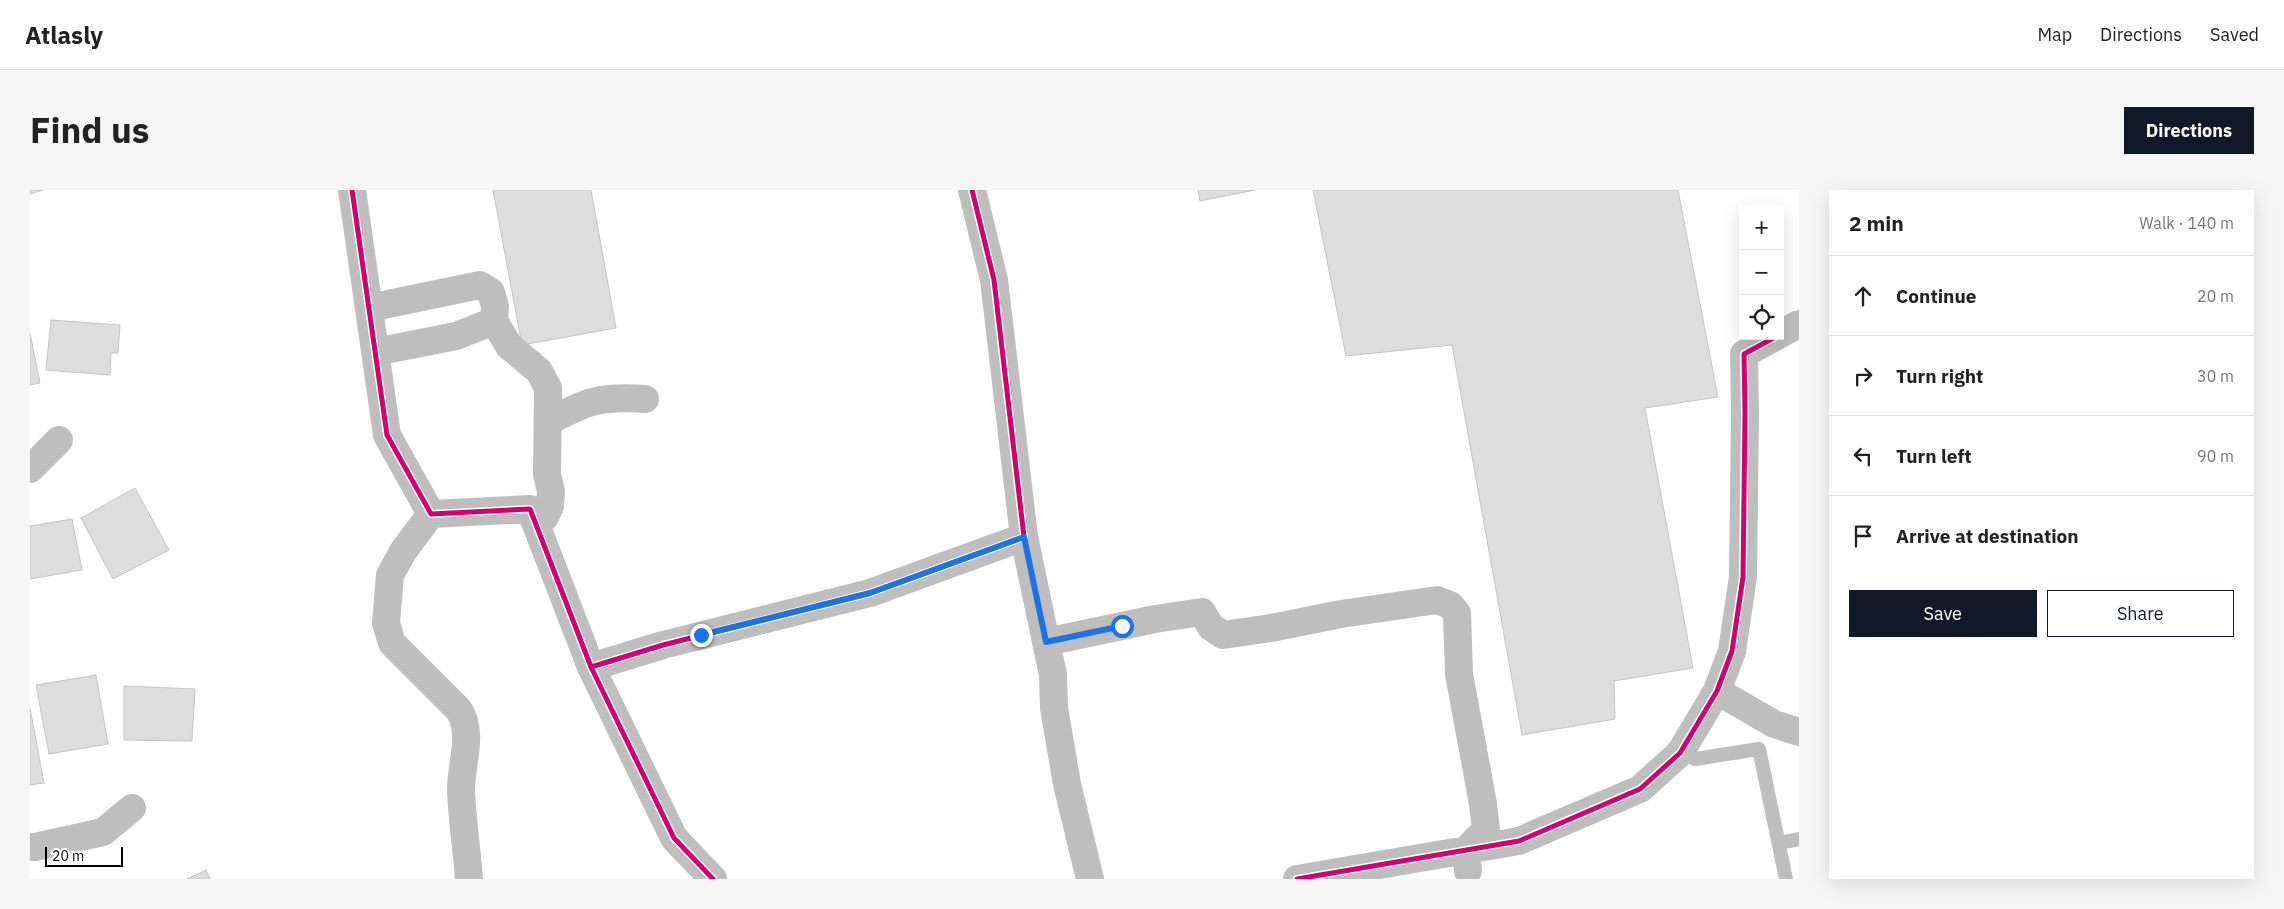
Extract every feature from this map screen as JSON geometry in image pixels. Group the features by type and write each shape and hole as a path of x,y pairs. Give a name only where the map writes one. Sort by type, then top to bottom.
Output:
{"street":[{"path":"352,190 387,435 431,514"},
{"path":"972,190 994,280 1024,537 1053,675 1054,708 1067,784 1090,879"},
{"path":"369,308 480,285 491,292 495,306 494,321 509,346 539,371 548,388 547,476 550,506 545,517 535,522"},
{"path":"375,352 456,336 494,321"},
{"path":"1784,332 1799,324"},
{"path":"1297,879 1468,870 1519,841 1640,789 1680,753 1717,691 1732,651 1743,577 1744,354 1770,340"},
{"path":"548,422 587,402 600,398 645,399"},
{"path":"30,470 59,440"},
{"path":"431,514 530,509 591,667 674,838 713,879"},
{"path":"431,514 404,550 390,575 386,623 392,643 459,710 465,719 466,736 461,790 469,879"},
{"path":"591,667 663,645 870,593 1024,537"},
{"path":"1046,642 1202,612 1211,627 1223,635 1271,628 1341,614 1437,600 1450,605 1457,613 1459,674 1486,830 1468,870"},
{"path":"1717,691 1774,724 1799,732"},
{"path":"30,847 35,848 102,832 132,808"}],"lane":[{"path":"1680,753 1695,759 1759,749 1786,879"},
{"path":"1779,843 1799,839"}],"building":[{"path":"30,190 43,190 30,194"},
{"path":"493,190 591,190 616,328 522,345"},
{"path":"1198,190 1255,190 1200,201"},
{"path":"1313,190 1678,190 1718,397 1645,408 1693,668 1614,681 1615,719 1522,735 1452,345 1346,356"},
{"path":"51,320 120,325 118,353 111,353 110,375 46,370"},
{"path":"30,333 40,383 30,385"},
{"path":"135,488 169,550 113,579 81,518"},
{"path":"72,519 82,570 30,579 30,526"},
{"path":"96,675 108,744 49,754 36,685"},
{"path":"124,686 195,689 192,741 124,740"},
{"path":"30,708 44,783 30,785"},
{"path":"206,870 210,879 187,879"}],"cycle path":[{"path":"352,190 387,435 431,514 530,509 591,667 674,838 713,879"},
{"path":"591,667 663,645 870,593 1024,537 994,280 972,190"},
{"path":"1297,879 1519,841 1640,789 1680,753 1717,691 1732,651 1743,577 1744,354 1770,340"}],"route":[{"path":"701,635 870,593 1024,537 1046,642 1122,626"}]}
